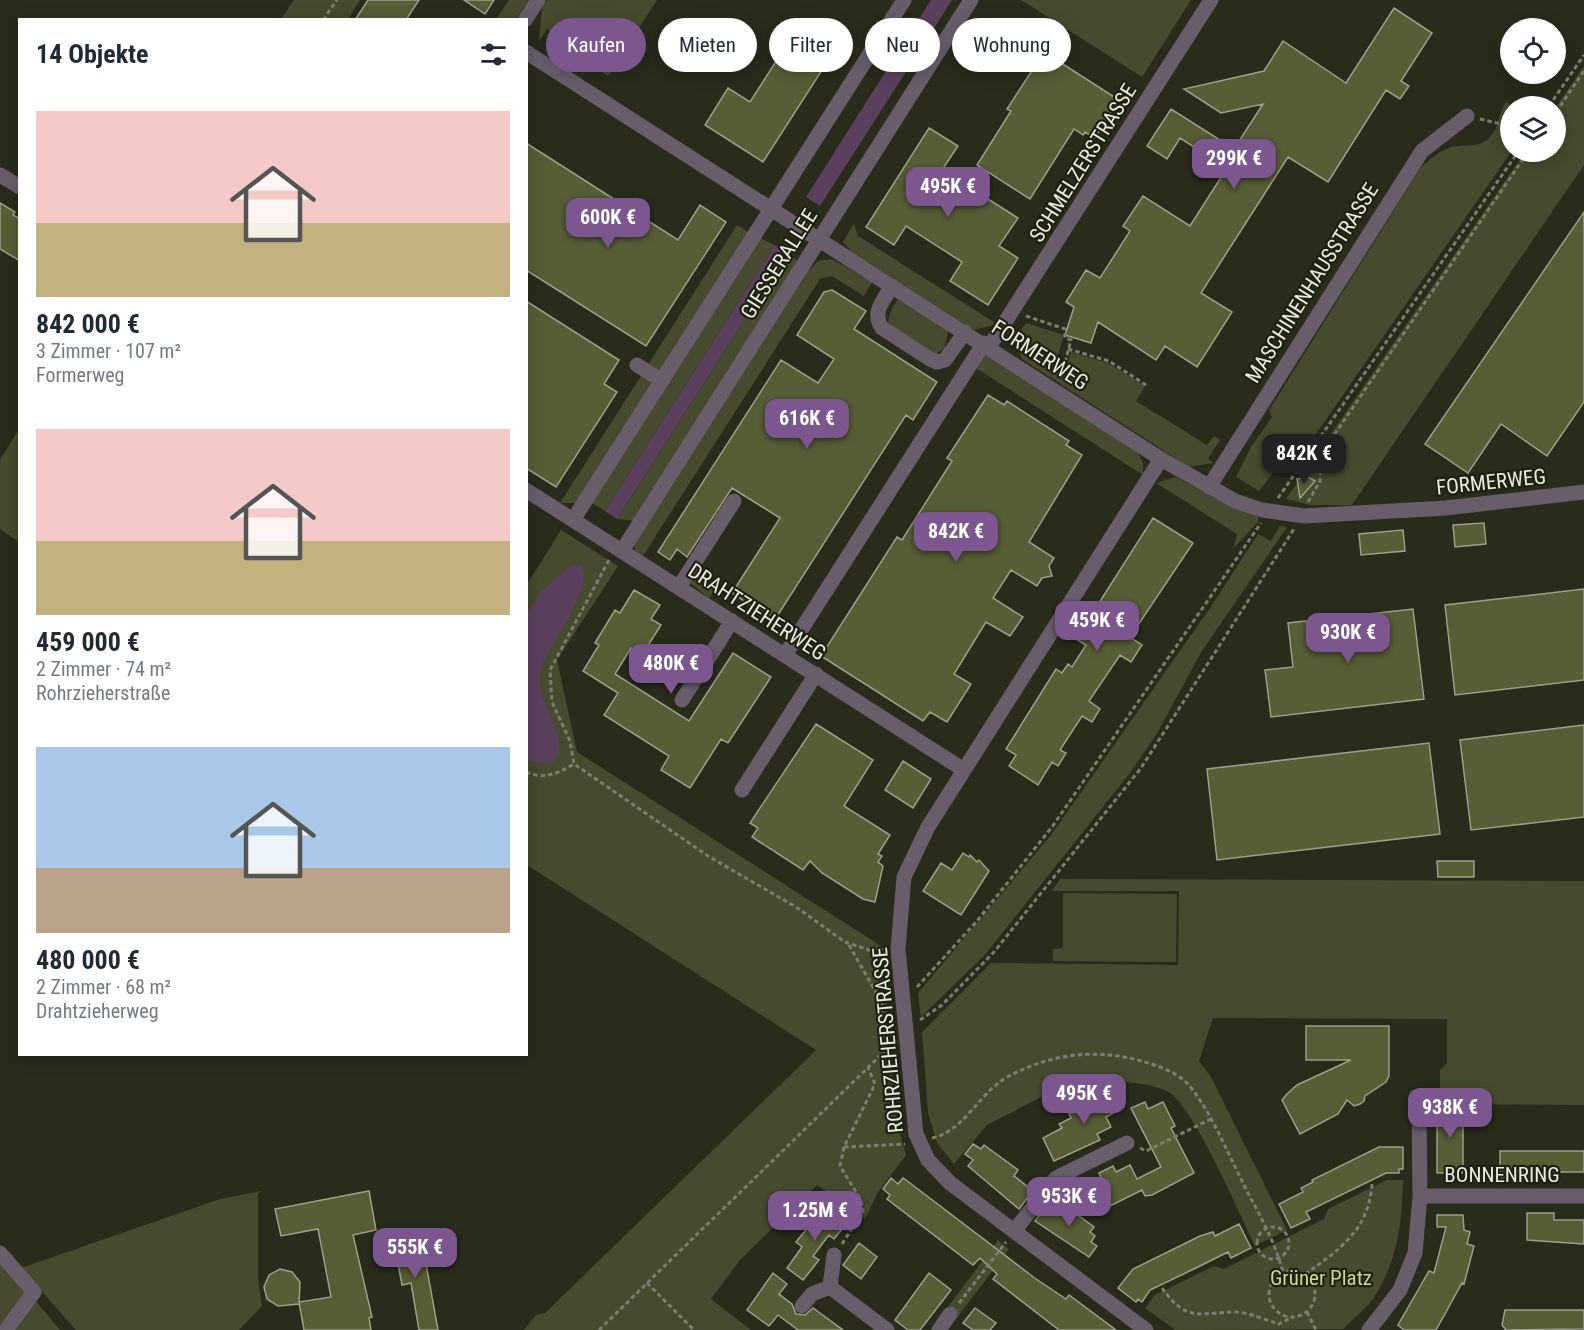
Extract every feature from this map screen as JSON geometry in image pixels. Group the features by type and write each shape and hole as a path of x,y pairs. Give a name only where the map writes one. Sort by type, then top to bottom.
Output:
{"street":[{"path":"526,18 538,0"},
{"name":"GIESSERALLEE","path":"573,520 904,0"},
{"name":"GIESSERALLEE","path":"622,550 971,0"},
{"name":"SCHMELZERSTRASSE","path":"785,655 987,345 1013,312 1211,0"},
{"name":"FORMERWEG","path":"528,53 987,345 1161,459 1235,501 1269,511 1304,516 1446,508 1584,492"},
{"name":"MASCHINENHAUSSTRASSE","path":"1209,487 1422,151 1467,116"},
{"path":"0,175 18,186"},
{"path":"892,286 878,309 877,321 887,331 930,359 945,360 965,332"},
{"path":"637,365 661,380"},
{"name":"ROHRZIEHERSTRASSE","path":"1146,1330 938,1173 928,1160 918,1141 913,1119 898,949 904,877 928,828 1161,459"},
{"name":"DRAHTZIEHERWEG","path":"528,491 596,537 622,550 964,770"},
{"path":"679,587 734,501"},
{"path":"682,700 732,621"},
{"path":"742,790 816,674"},
{"name":"BONNENRING","path":"1369,1330 1400,1290 1415,1253 1420,1196 1419,1109"},
{"path":"1014,1231 1056,1178 1127,1143"},
{"name":"BONNENRING","path":"1420,1196 1584,1196"},
{"path":"0,1252 34,1292 6,1330"},
{"path":"830,1287 834,1255"},
{"path":"802,1306 812,1294 830,1287"},
{"path":"830,1287 887,1330"},
{"path":"939,1330 951,1314"}],"path":[{"path":"324,18 337,0"},
{"path":"1556,96 1584,55"},
{"path":"1566,97 1584,71"},
{"path":"1467,116 1500,124"},
{"path":"881,1001 902,999 922,982 977,921 1052,827 1511,162"},
{"path":"905,1025 934,1012 980,968 1155,749 1205,665 1304,516 1320,481 1321,454 1521,162"},
{"path":"1013,312 1065,329 1065,338 1071,340 1060,393"},
{"path":"1068,349 1109,361 1146,385"},
{"path":"622,550 610,558 550,670 552,702 570,741 574,764 708,856 796,907 845,942 869,950 898,949"},
{"path":"528,773 535,776 554,776 574,764"},
{"path":"599,1330 885,1051 881,1001 845,942"},
{"path":"844,1147 888,1147 951,1131 988,1091 1008,1077 1043,1061 1081,1053 1118,1054 1165,1068 1191,1087 1211,1119 1266,1229 1279,1257 1283,1273"},
{"path":"834,1255 861,1219 863,1211 861,1200 840,1166 844,1147 875,1084 867,1068"},
{"path":"1127,1143 1146,1151 1211,1119"},
{"path":"1305,1274 1337,1253 1354,1236 1366,1215 1372,1184"},
{"path":"1280,1228 1287,1235 1289,1245 1279,1257 1270,1258 1259,1249 1258,1240 1266,1229 1280,1228"},
{"path":"951,1314 1014,1231"},
{"path":"1162,1288 1175,1306 1190,1313 1207,1316 1240,1312 1279,1324 1307,1312 1315,1300 1314,1286 1305,1274 1298,1271 1283,1273 1271,1284 1269,1300 1278,1313 1293,1317"},
{"path":"647,1283 694,1330"},
{"path":"1307,1312 1316,1330"}],"green space":[{"path":"294,0 360,0 349,18 282,18"},
{"path":"509,0 529,0 517,18 497,18"},
{"path":"547,0 657,0 645,18 546,18 546,31 539,41 542,7"},
{"path":"1021,0 1191,0 1142,77 1071,32 1071,18 1049,18"},
{"path":"1584,66 1584,165 1352,505 1310,505 1286,499 1518,162 1566,162 1566,96 1564,96"},
{"path":"1500,115 1500,162 1504,162 1289,473 1278,467 1259,491 1236,477 1251,447 1272,417 1269,410 1421,167 1448,148 1484,142 1495,130"},
{"path":"854,223 858,236 997,324 974,330 852,252 843,242"},
{"path":"737,225 750,233 577,503 560,503"},
{"path":"758,237 775,245 605,511 590,502"},
{"path":"787,253 799,262 636,521 617,519"},
{"path":"832,259 872,282 864,296 832,276 820,279 643,556 635,551 635,544 809,270 818,261"},
{"path":"898,299 948,331 945,348 935,355 888,324 890,312"},
{"path":"1026,323 1064,335 1056,362 1066,369 1071,352 1108,363 1145,386 1136,401 1207,445 1214,436 1220,440 1208,459 1214,463 1189,467 1022,359 1009,332 1024,342 1021,330"},
{"path":"983,354 1137,451 1143,463 1143,475 976,368"},
{"path":"18,431 18,541 0,529 0,460"},
{"path":"1176,477 1226,504 1258,515 1258,522 1233,549 1237,534 1156,483"},
{"path":"1280,526 1287,527 1202,651 1156,735 1130,773 983,957 921,1017 918,993 1051,835 1212,605 1258,534 1271,541"},
{"path":"561,530 618,566 557,660 577,752 881,946 896,1119 906,1155 878,1192 865,1219 817,1185 740,1260 711,1299 751,1330 524,1330 536,1315 545,1313 816,1050 528,866 528,582"},
{"path":"695,575 716,589 709,598 690,583"},
{"path":"1060,879 1584,881 1584,1105 1440,1104 1440,1070 1447,1063 1447,1019 1213,1018 1199,1061 1211,1077 1287,1230 1255,1246 1215,1161 1189,1115 1177,1099 1167,1091 1144,1084 1108,1082 1072,1083 1062,1086 987,1125 954,1164 937,1143 928,1113 922,1032 991,963 1178,965 1179,891 1052,891"},
{"path":"1063,893 1177,894 1176,962 1053,961 1053,949 1063,948"},
{"name":"Grüner Platz","path":"1387,1180 1403,1180 1400,1226 1394,1255 1375,1296 1343,1329 1175,1330 1145,1308 1155,1295 1214,1266 1224,1269 1324,1219 1328,1209"},
{"path":"261,1191 258,1194 258,1279 262,1306 239,1330 76,1330 21,1268 220,1199"},
{"path":"998,1240 1009,1249 956,1319 945,1311"},
{"path":"0,1262 28,1294 0,1330"},
{"path":"34,1299 60,1330 10,1330"}],"shaded area":[{"path":"931,0 952,0 940,19 920,18"},
{"path":"885,72 906,72 820,206 806,197"},
{"path":"775,245 787,253 617,519 605,511"},
{"path":"574,565 581,565 584,574 577,601 541,669 539,681 542,693 559,739 559,750 555,761 542,763 528,760 528,612 541,592 566,569"}],"building":[{"path":"368,0 419,0 407,18 356,18"},
{"path":"464,0 494,0 485,14"},
{"path":"1394,8 1432,33 1401,81 1409,86 1400,99 1386,90 1328,182 1288,157 1201,293 1232,312 1197,367 1165,346 1156,360 1098,322 1091,343 1065,335 1074,307 1066,302 1086,270 1100,278 1130,231 1123,226 1143,196 1190,226 1227,168 1180,138 1167,159 1147,146 1171,109 1234,149 1263,104 1221,113 1184,89 1264,71 1283,41 1346,83"},
{"path":"1071,69 1119,100 1095,138 1085,132 1083,135 1074,129 1030,199 977,165 1011,111 1007,109 1031,72 1071,72"},
{"path":"769,72 821,72 763,162 705,125 728,88 750,102"},
{"path":"929,128 958,146 942,170 1018,218 999,246 1018,258 988,305 950,281 962,262 906,226 894,245 866,227"},
{"path":"528,144 678,240 700,205 726,222 646,346 528,271"},
{"path":"0,203 15,212 13,215 18,218 18,260 0,249"},
{"path":"1584,212 1584,402 1547,456 1501,424 1468,473 1425,444"},
{"path":"832,290 866,311 854,329 937,382 913,420 906,415 774,621 732,593 780,518 732,488 687,557 677,549 670,560 658,552 781,360 818,383 834,359 797,335 824,292"},
{"path":"528,302 619,360 604,384 617,392 556,487 528,469"},
{"path":"988,395 1004,405 1007,401 1069,441 1066,445 1082,455 1029,542 1054,558 1049,566 1052,576 1042,578 1037,586 1011,570 993,598 1023,617 1010,636 986,622 954,674 971,684 947,722 930,712 923,721 821,656 897,537 902,540 952,461 947,458"},
{"path":"1308,477 1315,481 1300,498 1297,479"},
{"path":"1153,518 1193,543 1130,637 1142,645 1131,662 1120,655 1089,701 1100,709 1092,722 1082,716 1060,750 1066,753 1058,766 1052,762 1038,785 1009,766 1016,755 1006,749 1056,669 1062,673 1068,664 1072,667 1086,645 1076,639"},
{"path":"1484,523 1486,544 1455,547 1453,525"},
{"path":"1403,530 1405,551 1361,555 1359,534"},
{"path":"1584,589 1584,680 1455,695 1445,605"},
{"path":"634,590 660,605 651,619 661,625 642,655 631,648 615,674 689,721 733,653 771,677 728,743 721,739 690,788 661,770 669,756 604,715 618,693 583,671 599,645 595,643 615,610 620,613"},
{"path":"1413,609 1424,699 1271,717 1265,670 1293,667 1288,623"},
{"path":"816,724 873,760 844,806 890,835 878,854 882,856 878,862 883,866 875,902 863,899 822,873 810,861 803,870 752,837 758,828 750,823"},
{"path":"1584,725 1584,817 1471,830 1460,740"},
{"path":"1429,743 1440,834 1217,860 1207,769"},
{"path":"903,761 931,779 913,808 885,790"},
{"path":"963,853 969,857 970,855 977,862 979,860 989,871 961,915 923,891 941,863 952,870"},
{"path":"1437,861 1474,861 1474,877 1438,877"},
{"path":"1306,1026 1389,1026 1389,1076 1386,1082 1365,1096 1364,1101 1360,1104 1354,1106 1347,1100 1338,1114 1300,1134 1282,1100 1297,1085 1351,1060 1306,1060"},
{"path":"1110,1089 1113,1095 1116,1093 1124,1107 1106,1117 1111,1127 1097,1134 1100,1140 1054,1161 1043,1138 1062,1128 1059,1124 1071,1118 1069,1114 1084,1106 1082,1103"},
{"path":"1145,1102 1148,1109 1163,1102 1175,1126 1171,1128 1194,1173 1152,1195 1145,1196 1142,1190 1108,1207 1100,1191 1106,1188 1099,1173 1113,1166 1116,1172 1130,1165 1137,1179 1161,1167 1131,1108"},
{"path":"1443,1104 1463,1105 1463,1173 1437,1173 1437,1111 1443,1111"},
{"path":"973,1144 981,1149 984,1145 1018,1170 1014,1176 1033,1191 1019,1209 968,1166 973,1160 965,1154"},
{"path":"1379,1147 1403,1147 1403,1169 1399,1169 1399,1173 1386,1173 1306,1212 1310,1219 1291,1228 1279,1204 1303,1192 1301,1188 1313,1182 1312,1180"},
{"path":"1500,1151 1584,1151 1584,1172 1556,1172 1556,1179 1500,1178"},
{"path":"891,1178 898,1184 903,1178 906,1180 1036,1279 1066,1299 1069,1295 1116,1330 1059,1330 993,1279 997,1274 980,1258 973,1265 887,1199 890,1195 883,1189"},
{"path":"369,1191 376,1230 353,1235 372,1317 369,1318 371,1330 304,1330 299,1302 331,1297 318,1229 281,1236 275,1209"},
{"path":"1049,1202 1067,1216 1071,1210 1094,1227 1090,1232 1095,1236 1091,1242 1097,1246 1089,1257 1035,1221"},
{"path":"824,1208 846,1224 834,1239 829,1235 813,1256 819,1260 803,1280 787,1268 802,1247 796,1242"},
{"path":"1527,1213 1554,1213 1554,1220 1584,1220 1584,1244 1527,1240"},
{"path":"1437,1215 1463,1215 1464,1230 1470,1232 1467,1244 1474,1246 1464,1284 1462,1283 1436,1330 1404,1330 1398,1325 1429,1271 1434,1273 1446,1227 1437,1227"},
{"path":"1239,1224 1251,1248 1231,1258 1228,1252 1150,1290 1142,1302 1138,1299 1136,1302 1118,1288 1133,1269 1200,1236 1213,1232 1215,1236"},
{"path":"402,1229 408,1250 423,1247 438,1330 419,1330 411,1283 402,1285 396,1253 393,1254 388,1232"},
{"path":"859,1243 877,1257 861,1279 843,1265"},
{"path":"280,1269 292,1272 300,1282 299,1304 278,1306 267,1299 264,1287 269,1275"},
{"path":"773,1273 787,1284 779,1294 792,1304 796,1314 805,1315 813,1308 843,1330 798,1330 778,1315 769,1326 747,1310"},
{"path":"929,1273 951,1290 920,1330 908,1330 895,1320"},
{"path":"975,1308 996,1323 990,1330 973,1330 963,1323"},
{"path":"1505,1310 1584,1310 1584,1329 1506,1330 1502,1325"}]}
